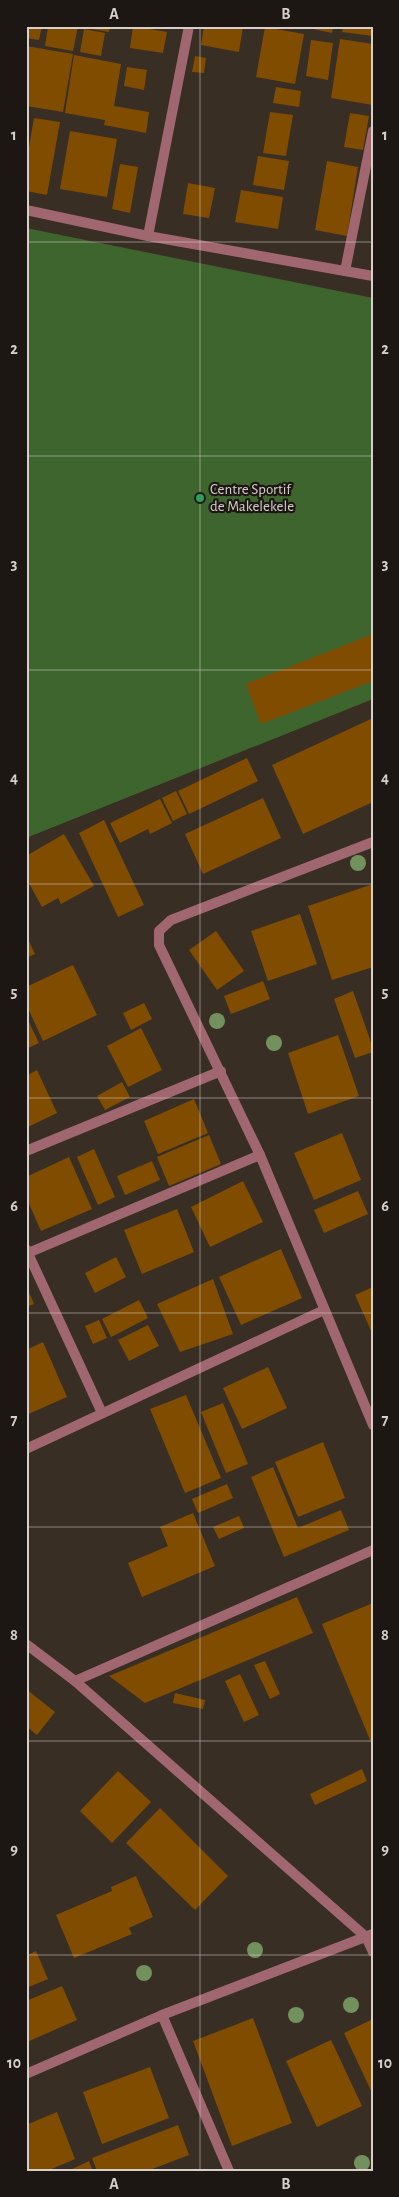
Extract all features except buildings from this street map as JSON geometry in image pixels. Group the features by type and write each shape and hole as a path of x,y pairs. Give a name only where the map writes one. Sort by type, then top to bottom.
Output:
{"street":[{"path":"148,236 190,26"},
{"path":"345,271 373,131"},
{"path":"26,210 148,236 373,276"},
{"path":"373,842 170,920 159,931 159,945 260,1154 373,1425"},
{"path":"26,1151 221,1071"},
{"path":"102,1413 27,1251 260,1154"},
{"path":"26,1449 324,1310"},
{"path":"75,1681 373,1550"},
{"path":"26,1644 75,1681 369,1935 373,1952"},
{"path":"26,2074 162,2015 369,1935"},
{"path":"162,2015 229,2171"}],"green space":[{"name":"Centre Sportif de Makelekele","path":"26,228 373,298 373,699 26,838"}],"place":[{"name":"Centre Sportif de Makelekele","path":"200,498"}]}
